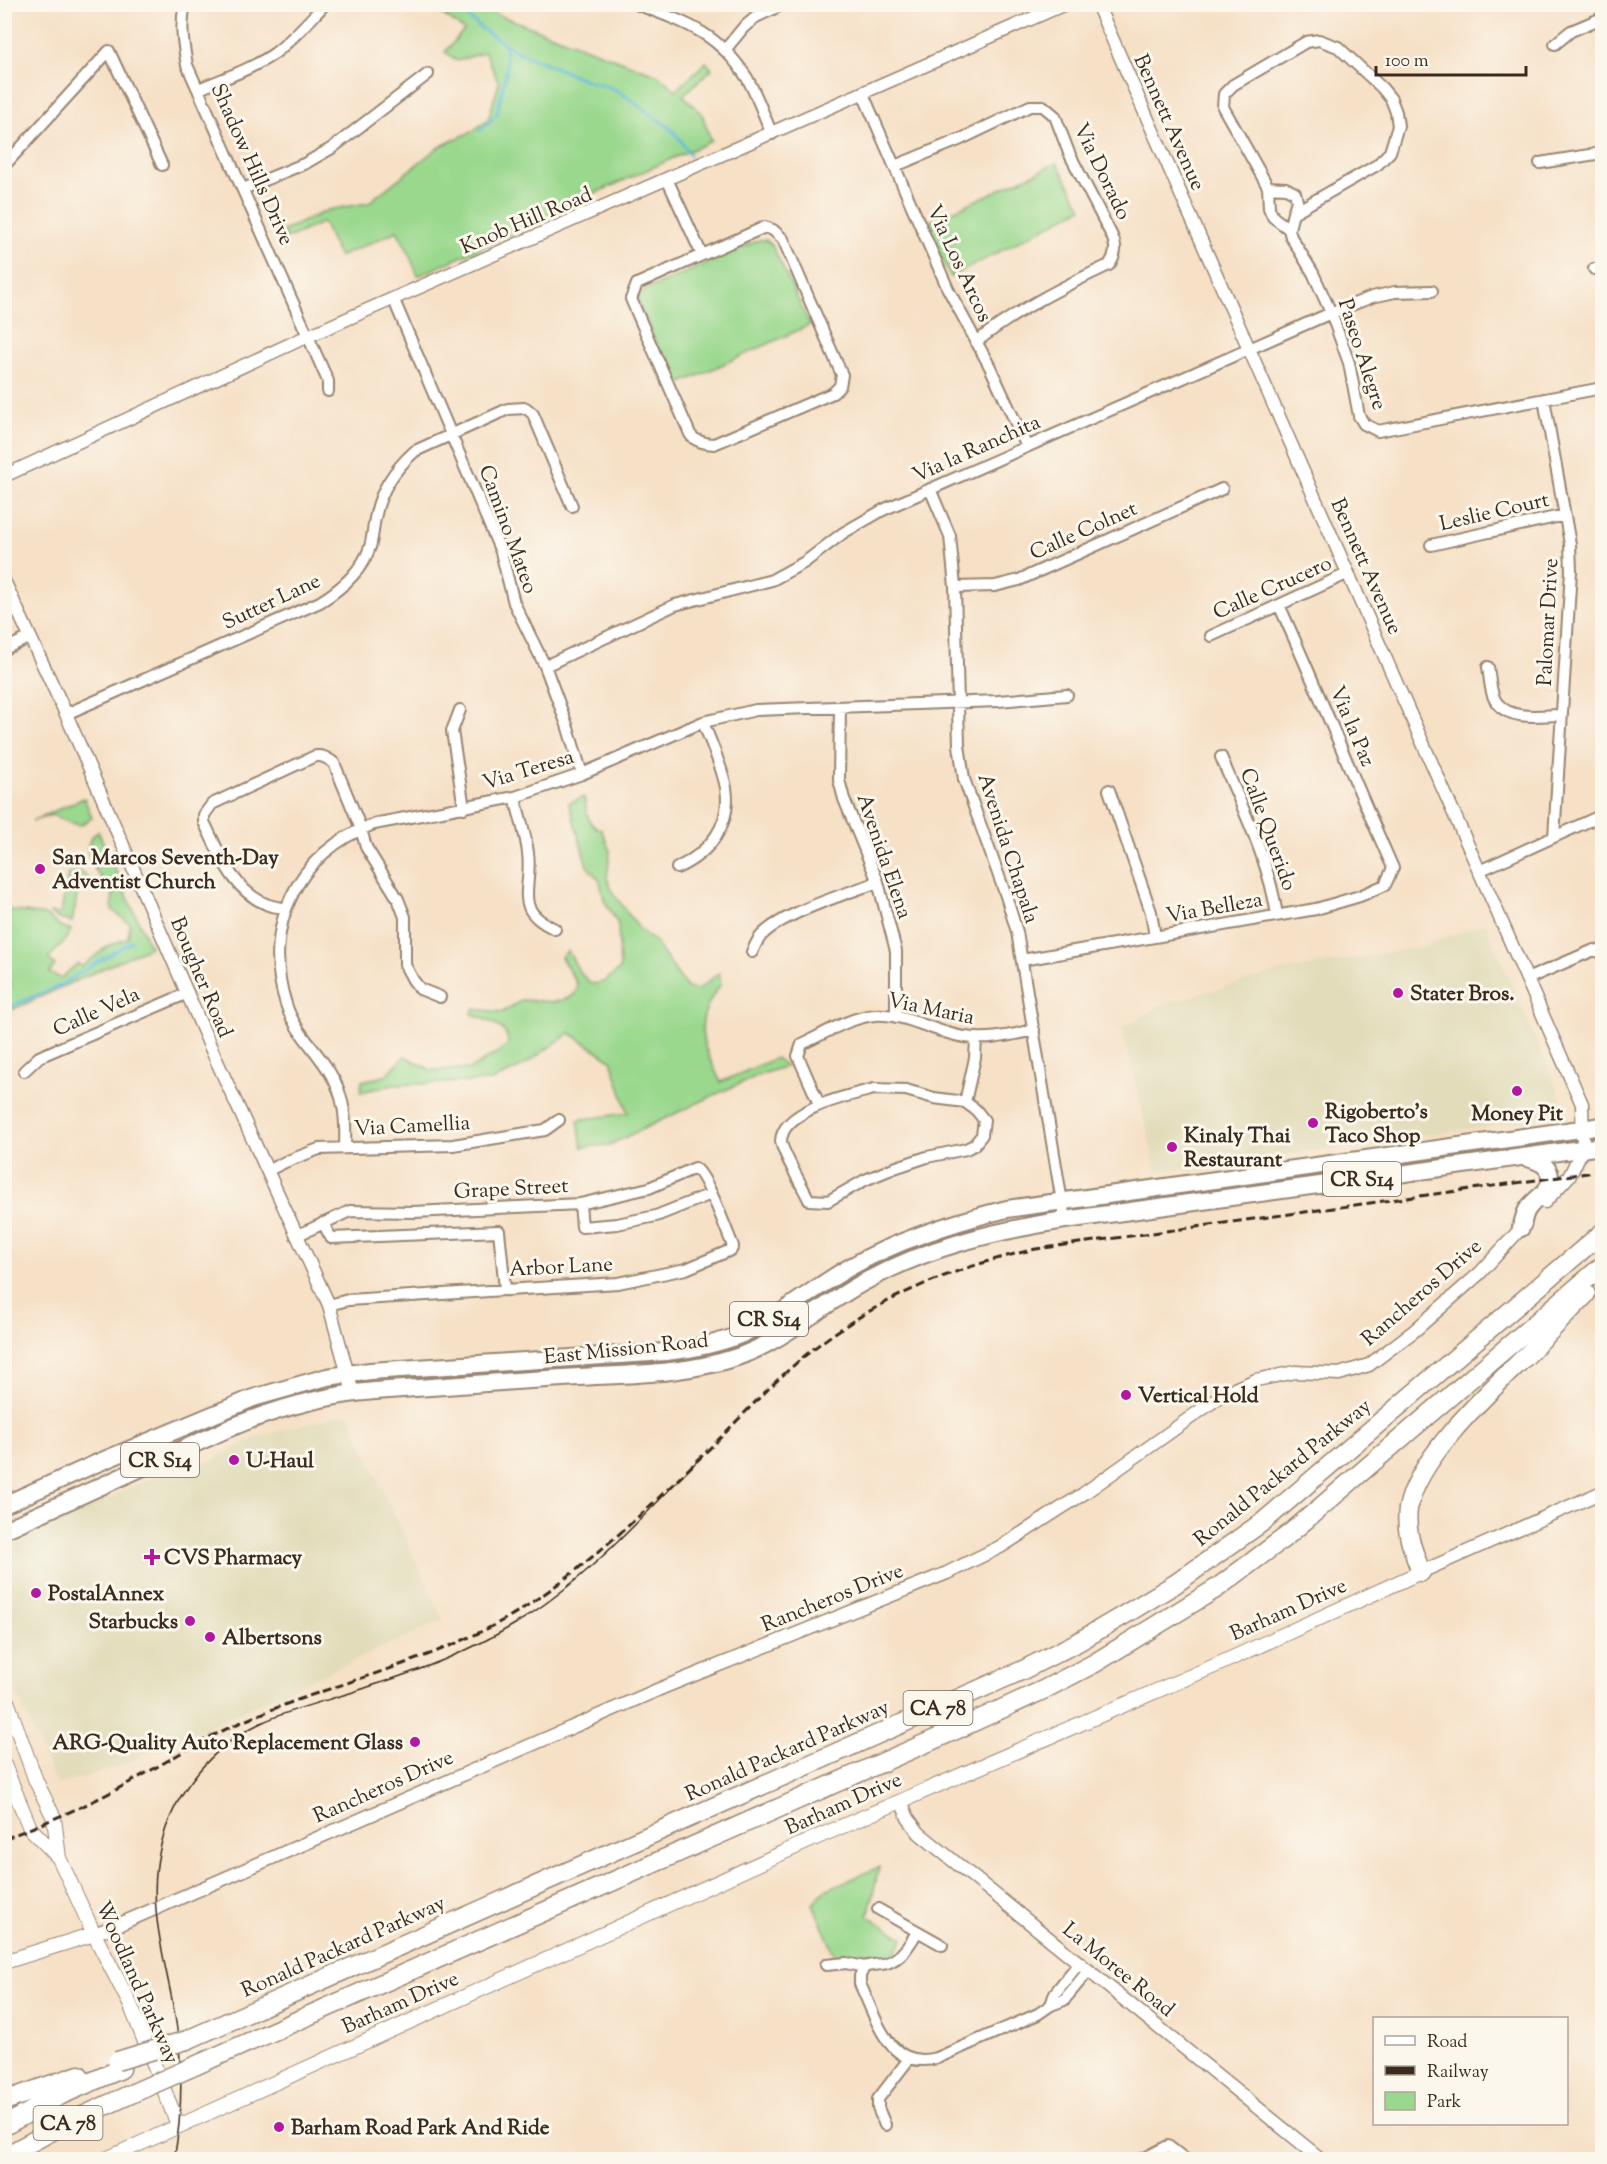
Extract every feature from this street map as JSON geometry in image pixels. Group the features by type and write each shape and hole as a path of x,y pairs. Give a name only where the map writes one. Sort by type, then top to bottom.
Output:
{"highway":[{"name":"Ronald Packard Parkway","path":"4,2126 119,2065 187,2040 1023,1670 1078,1642 1175,1584 1264,1521 1602,1233"},
{"name":"CA 78","path":"4,2157 61,2126 133,2092 948,1734 1095,1663 1217,1588 1288,1535 1602,1266"},
{"path":"1421,1572 1409,1537 1407,1523 1413,1492 1422,1474 1460,1425 1602,1277"},
{"path":"4,2101 119,2065"}],"main road":[{"name":"East Mission Road","path":"4,1504 215,1413 294,1385 348,1374 666,1352 700,1347 741,1334 761,1324 853,1265 892,1246 933,1230 1007,1209 1602,1126"},
{"name":"East Mission Road","path":"4,1530 261,1415 301,1403 353,1393 651,1372 710,1364 756,1349 867,1280 930,1251 991,1233 1065,1220 1602,1146"},
{"path":"1521,1228 1527,1210 1551,1181 1550,1172 1546,1166 1524,1156"},
{"path":"1305,1187 1336,1171 1339,1163"},
{"path":"88,1493 86,1486 88,1484 195,1430 215,1413"},
{"name":"Barham Drive","path":"104,2160 901,1801 1219,1664 1421,1572"},
{"name":"Woodland Parkway","path":"4,1693 36,1780 54,1818 58,1858"},
{"name":"Woodland Parkway","path":"4,1765 30,1828 58,1858 129,2004 178,2125"},
{"name":"Rancheros Drive","path":"4,1962 93,1934"}],"street":[{"name":"Shadow Hills Drive","path":"185,4 181,36 188,65 328,381 328,390"},
{"path":"199,89 249,68 274,53 325,4"},
{"path":"636,4 688,24 717,42 748,79 772,134"},
{"path":"725,50 743,28 756,17 784,4"},
{"name":"Knob Hill Road","path":"4,476 393,298 1065,4"},
{"name":"Bennett Avenue","path":"1097,4 1582,1104 1583,1148"},
{"path":"1555,44 1571,31 1602,18"},
{"path":"1289,229 1293,213 1297,201 1295,193 1287,188 1268,187 1223,107 1224,94 1233,85 1306,42 1319,40 1338,47 1382,88 1391,99 1398,126 1390,152 1377,165 1293,213"},
{"path":"4,166 110,51 162,165"},
{"path":"243,189 306,163 333,148 428,74"},
{"name":"Via Los Arcos","path":"863,94 948,289 990,367 1027,447"},
{"name":"Via Dorado","path":"895,166 961,139 1030,106 1043,106 1055,116 1070,153 1116,244 1114,258 1109,265 1054,291 1005,320 976,342"},
{"path":"1539,164 1602,153"},
{"path":"668,179 702,255"},
{"name":"Paseo Alegre","path":"1268,187 1269,208 1273,217 1289,229 1331,313 1348,363 1359,416 1364,424 1378,431 1544,399"},
{"path":"765,227 773,230 783,239 842,375 840,386 833,393 714,444 707,444 693,438 631,299 637,284 702,255 765,227"},
{"name":"Via la Ranchita","path":"545,666 675,605 772,580 805,562 843,533 883,510 1331,313 1372,297 1395,292 1432,291"},
{"name":"Camino Mateo","path":"393,298 501,552 514,603 545,666 582,774"},
{"path":"1544,399 1602,388"},
{"name":"Palomar Drive","path":"1544,399 1570,544 1572,571 1554,837"},
{"name":"Sutter Lane","path":"66,714 320,602 336,592 353,576 370,548 376,512 386,484 405,460 415,451 507,409 526,408 533,414 572,506"},
{"name":"Avenida Chapala","path":"930,489 950,536 955,587 959,745 964,779 1017,932 1065,1220"},
{"name":"Calle Colnet","path":"955,587 995,586 1019,580 1222,489"},
{"name":"Leslie Court","path":"1431,545 1565,515"},
{"name":"Calle Crucero","path":"1211,636 1349,573"},
{"name":"Bougher Road","path":"4,580 66,714 296,1236 329,1305 353,1393"},
{"name":"Via la Paz","path":"1279,605 1390,862"},
{"path":"4,649 29,638"},
{"path":"1488,667 1498,704 1514,715 1562,715"},
{"name":"Via Teresa","path":"345,1147 346,1115 338,1086 295,1026 286,1005 277,966 277,945 285,908 300,879 326,851 361,829 374,824 515,798 582,774 704,722 756,710 998,702 1067,695"},
{"name":"Avenida Elena","path":"840,707 839,780 844,799 878,882 896,951 896,1017"},
{"path":"460,710 452,731 464,808"},
{"path":"677,868 704,852 719,833 726,813 726,788 704,722"},
{"path":"285,908 266,904 249,893 231,876 204,822 204,815 212,804 318,756 324,757 333,763 361,829 366,847 398,898 405,917 405,965 420,989 440,997"},
{"name":"Calle Querido","path":"1221,756 1266,865 1274,891 1277,915"},
{"path":"1109,790 1151,912 1155,937"},
{"path":"515,798 528,852 526,895 531,912 540,922 555,929"},
{"path":"1479,871 1602,815"},
{"name":"Via Belleza","path":"1022,960 1316,909 1360,896 1385,885 1393,868 1390,862"},
{"path":"752,952 759,937 771,927 819,903 878,882"},
{"path":"1528,978 1594,950 1602,953"},
{"name":"Calle Vela","path":"24,1071 39,1058 188,993"},
{"name":"Via Maria","path":"819,1104 798,1056 802,1044 858,1018 876,1015 896,1017 963,1037 989,1039 1034,1030"},
{"path":"965,1102 975,1058 976,1038"},
{"path":"874,1089 906,1090 934,1098 965,1102 984,1120 982,1135 974,1145 894,1168 865,1180 828,1201 809,1200 782,1144 785,1128 819,1104 874,1089"},
{"name":"Via Camellia","path":"267,1171 319,1149 453,1145 545,1130 559,1120"},
{"name":"Rancheros Drive","path":"93,1934 662,1688 947,1573 1002,1546 1076,1499 1225,1393 1264,1378 1295,1372 1339,1374 1369,1365 1414,1331 1480,1273 1570,1174 1583,1148"},
{"name":"Grape Street","path":"296,1236 350,1211 414,1212 580,1204 649,1188 695,1168 700,1171 711,1194"},
{"path":"580,1204 582,1227 617,1224 656,1216 711,1194"},
{"name":"Arbor Lane","path":"329,1305 348,1300 505,1288 618,1283 686,1269 731,1250 732,1246 711,1194"},
{"path":"322,1224 332,1238 499,1231 505,1288"},
{"name":"Barham Drive","path":"1421,1572 1602,1492"},
{"name":"La Moree Road","path":"901,1801 908,1818 919,1833 1322,2160"},
{"path":"878,1909 942,1945"},
{"path":"826,1965 886,1964 907,1949 917,1932"},
{"path":"864,1966 860,1984 888,2042 898,2054 909,2059 924,2061 937,2058 1038,2014 1051,2005 1055,1993 1084,1966"},
{"path":"885,2125 878,2108 878,2098 909,2059"},
{"path":"1141,2160 1168,2146 1186,2160"}],"shaded area":[{"path":"1485,923 1561,1097 1563,1116 1157,1172 1122,1028 1162,1005 1277,972 1423,946"},
{"path":"348,1413 443,1620 118,1767 57,1785 11,1680 5,1654 5,1548 184,1462 189,1472 256,1437"}],"green space":[{"path":"430,5 472,5 658,75 676,90 706,62 712,69 683,95 702,114 711,141 587,197 588,200 418,276 397,231 339,257 323,222 286,239 283,231 328,210 368,203 439,147 471,132 488,120 499,83 485,52 457,61 445,52 464,30"},
{"path":"1057,163 1082,208 951,277 933,241 929,222"},
{"path":"759,240 766,240 772,245 810,325 675,386 638,298 643,291"},
{"path":"584,797 590,821 592,825 601,829 610,851 607,878 613,893 640,930 655,942 687,988 698,990 719,973 721,985 713,994 705,1012 702,1032 707,1052 721,1082 776,1058 786,1066 759,1075 609,1145 582,1147 578,1120 628,1113 611,1060 570,1033 521,1067 492,1081 394,1085 360,1092 362,1081 385,1076 405,1056 431,1070 470,1069 502,1050 508,1044 505,1032 496,1024 472,1014 473,1009 503,1012 522,1000 555,1002 571,997 576,992 577,984 561,957 568,951 580,973 592,984 604,982 620,969 618,924 604,900 600,881 587,866 569,803"},
{"path":"84,798 92,818 81,825 52,815 32,821"},
{"path":"98,831 150,947 5,1013 5,986 11,985 5,982 5,909 45,915 62,927 71,930 64,942 48,958 55,965 49,973 61,978 78,963 81,967 108,946 128,938 130,924 112,910 113,889 93,866 88,852 91,838"},
{"path":"80,871 87,877 90,886 79,886 72,922 59,919 49,913 61,914 68,873"},
{"path":"879,1867 868,1916 903,1938 902,1942 896,1951 885,1960 862,1952 837,1960 813,1904 825,1890"}],"waterway":[{"path":"453,4 482,29 516,51 620,92 671,129 690,155"},
{"path":"480,131 497,114 507,68 505,45"},
{"path":"4,1009 59,986 132,941"}],"tram line":[{"path":"174,2160 179,2127 181,2078 177,2029 157,1917 156,1872 166,1829 174,1810 196,1775 225,1745 261,1723 287,1712 426,1667 462,1652 515,1624 541,1607 590,1567 636,1524 702,1456"}],"railway":[{"path":"4,1839 107,1794 232,1726 462,1641 528,1605 574,1572 641,1515 775,1383 821,1343 871,1310 924,1284 979,1264 1036,1249 1602,1171"}],"place":[{"name":"San Marcos Seventh-Day Adventist Church","path":"40,869"},
{"name":"Stater Bros.","path":"1398,993"},
{"name":"Money Pit","path":"1517,1091"},
{"name":"Rigoberto's Taco Shop","path":"1313,1123"},
{"name":"Kinaly Thai Restaurant","path":"1172,1147"},
{"name":"Vertical Hold","path":"1126,1395"},
{"name":"U-Haul","path":"234,1460"},
{"name":"CVS Pharmacy","path":"152,1557"},
{"name":"PostalAnnex","path":"36,1593"},
{"name":"Starbucks","path":"190,1621"},
{"name":"Albertsons","path":"210,1637"},
{"name":"ARG-Quality Auto Replacement Glass","path":"415,1742"},
{"name":"Barham Road Park And Ride","path":"279,2127"}]}
